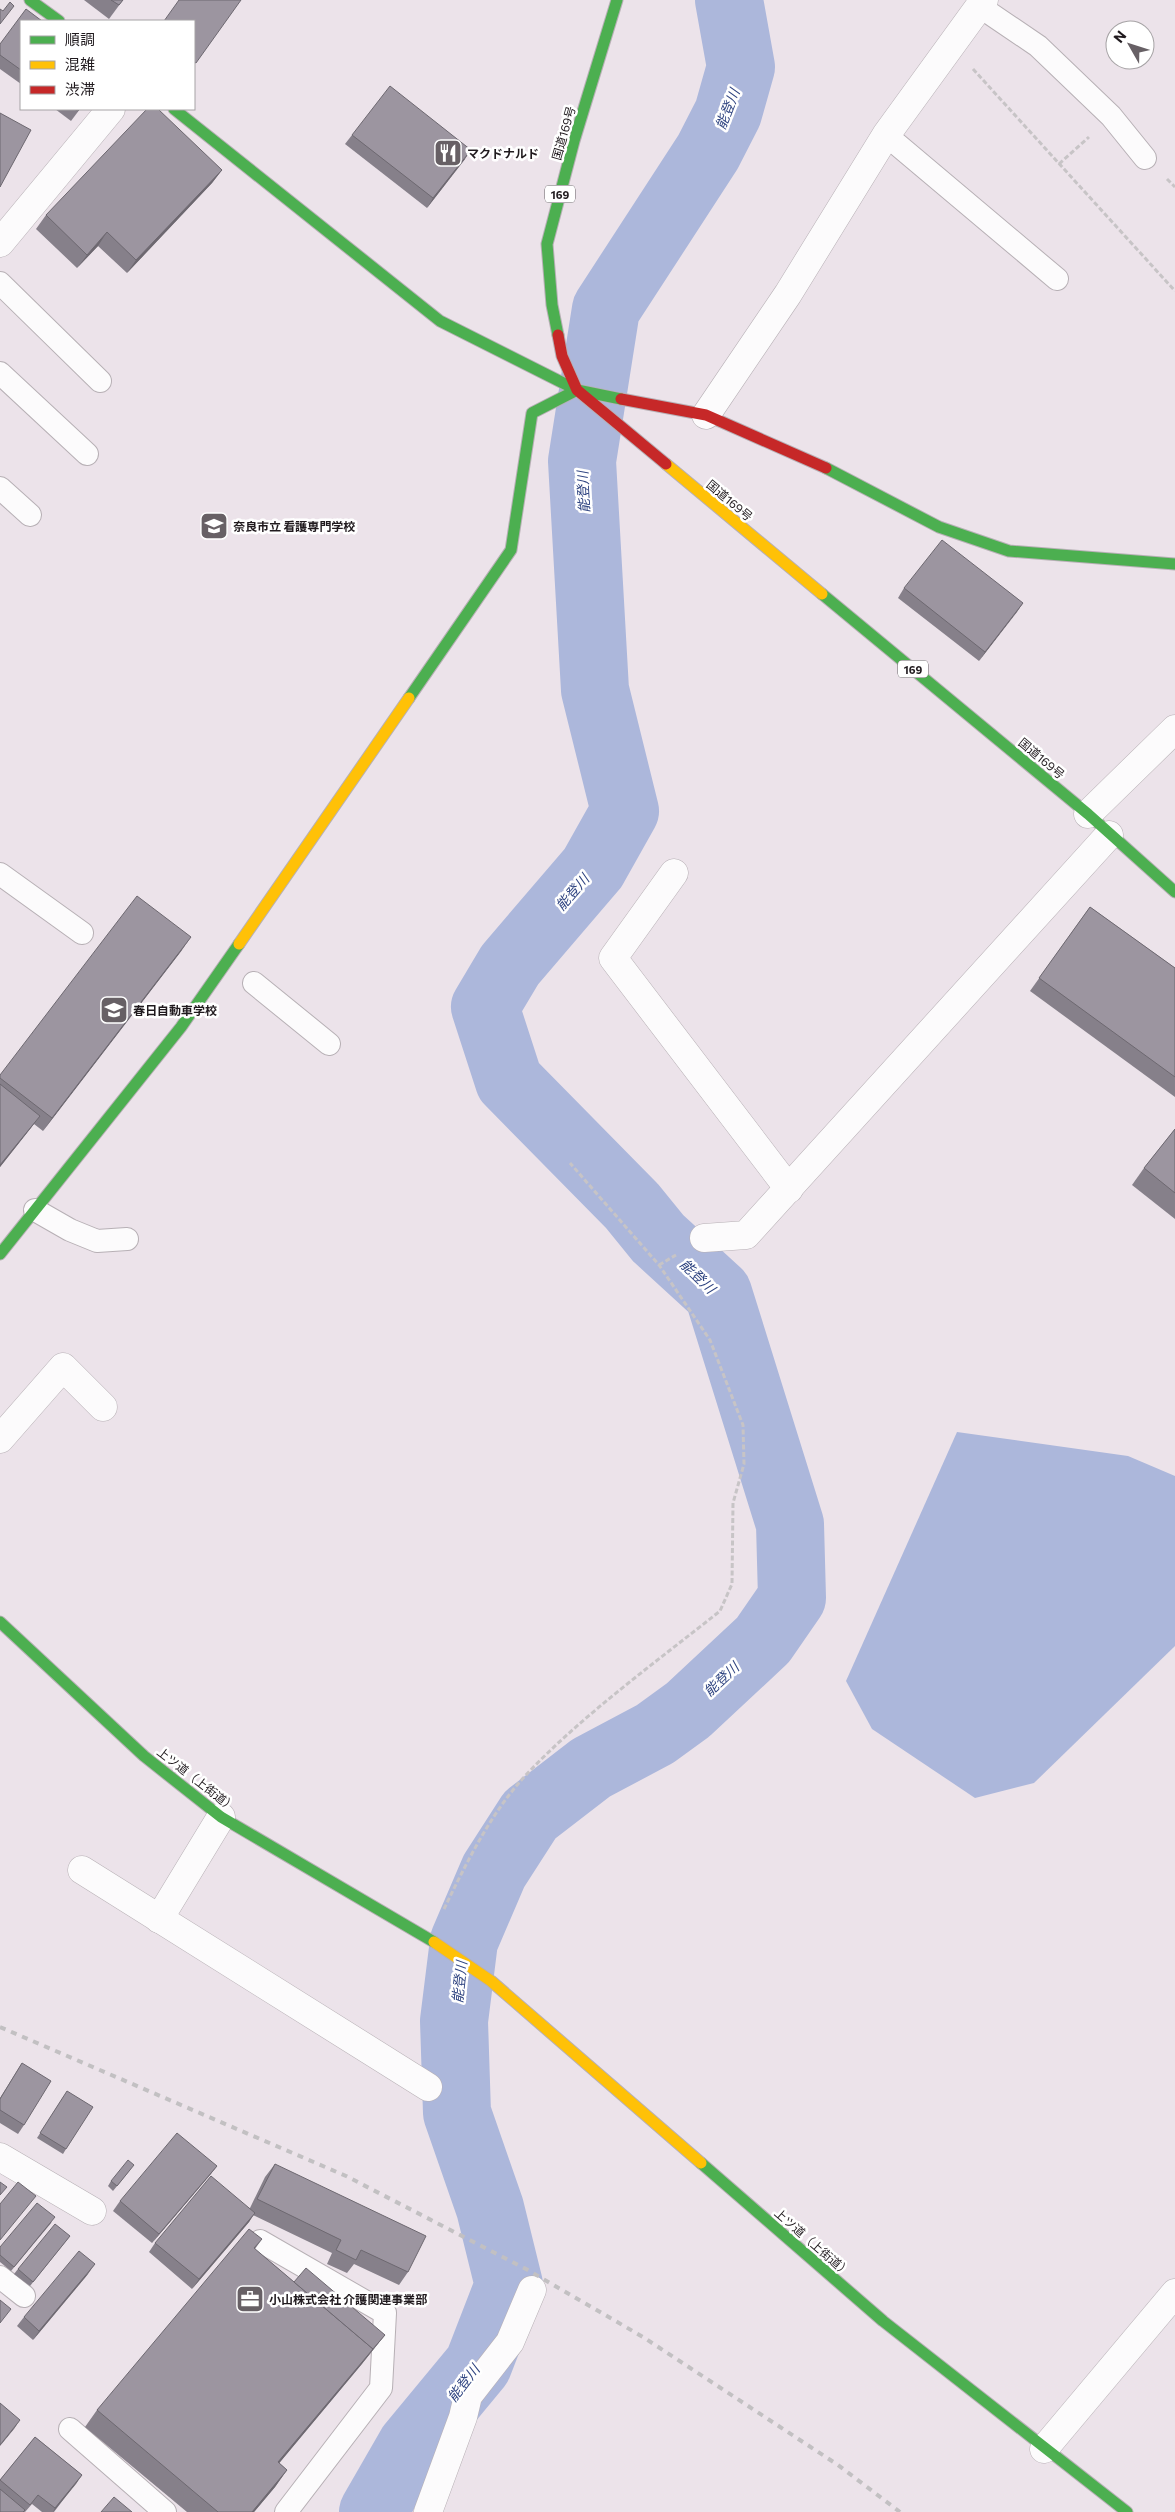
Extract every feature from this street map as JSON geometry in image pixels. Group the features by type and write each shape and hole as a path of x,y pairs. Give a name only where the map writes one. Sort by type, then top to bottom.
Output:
{"main road":[{"path":"30,0 58,20"},
{"name":"国道169号","path":"618,0 574,141 547,244 552,305 562,356 577,390 1088,814 1109,835 1175,892"},
{"path":"175,110 440,321 577,390 706,415 839,474 939,527 1008,550 1175,564"},
{"path":"0,1254 181,1026 511,550 532,413 577,390"},
{"name":"上ツ道（上街道）","path":"3,1632 144,1756 221,1817 446,1949 478,1974 491,1981 883,2321 1044,2449 1127,2512"}],"street":[{"path":"706,415 788,294 886,135 981,3"},
{"path":"0,243 110,110"},
{"path":"1088,814 1175,728"},
{"path":"704,1238 746,1235 1109,835"},
{"path":"674,873 613,958 789,1189"},
{"path":"0,1439 63,1367 103,1407"},
{"path":"159,1919 221,1817"},
{"path":"82,1870 428,2087"},
{"path":"0,2157 92,2211"},
{"path":"428,2512 463,2417 468,2396 510,2342 532,2290"},
{"path":"1044,2449 1175,2293"}],"lane":[{"path":"981,3 1038,46 1111,116 1145,158"},
{"path":"886,135 1057,279"},
{"path":"0,283 100,381"},
{"path":"0,373 86,454"},
{"path":"0,488 30,515"},
{"path":"0,874 82,933"},
{"path":"254,984 329,1044"},
{"path":"35,1210 70,1230 97,1241 127,1239"},
{"path":"260,2241 385,2313 380,2388 286,2512"},
{"path":"0,2277 24,2296"},
{"path":"70,2429 165,2512"}],"path":[{"path":"951,45 1175,291"},
{"path":"1059,164 1111,116"},
{"path":"429,1940 477,1843 524,1777 578,1727 720,1611 732,1584 733,1503 744,1464 744,1424 710,1340 659,1265 570,1164"}],"water":[{"path":"957,1432 1128,1456 1175,1476 1175,1646 1034,1783 975,1798 872,1729 846,1681"}],"building":[{"path":"111,0 123,0 119,5"},
{"path":"179,0 241,0 196,63 195,20 165,20"},
{"path":"10,2 14,6 0,24 0,9 3,11"},
{"path":"26,9 41,20 20,20 20,69 0,55 0,44"},
{"path":"390,86 471,150 433,198 352,135"},
{"path":"146,110 159,110 222,170 136,260 107,232 87,255 46,215"},
{"path":"0,113 31,130 0,187"},
{"path":"942,540 1023,603 985,652 904,588"},
{"path":"137,896 191,937 52,1118 0,1078 0,1075"},
{"path":"1090,907 1175,968 1175,1077 1039,978"},
{"path":"0,1084 40,1116 0,1165"},
{"path":"1175,1129 1175,1193 1144,1168"},
{"path":"22,2063 51,2081 24,2125 0,2110 0,2099"},
{"path":"67,2091 93,2107 66,2149 40,2133"},
{"path":"177,2133 217,2166 159,2234 120,2201"},
{"path":"128,2160 134,2165 117,2186 111,2181"},
{"path":"275,2164 426,2236 408,2272 361,2250 356,2260 336,2250 341,2240 257,2199"},
{"path":"211,2176 255,2213 199,2279 155,2243"},
{"path":"0,2182 7,2187 0,2195"},
{"path":"18,2182 36,2196 0,2240 0,2204"},
{"path":"37,2203 55,2217 14,2267 0,2255 0,2247"},
{"path":"55,2224 70,2236 33,2282 18,2269"},
{"path":"249,2229 262,2239 254,2248 373,2349 278,2462 287,2470 252,2512 218,2512 97,2410"},
{"path":"79,2251 95,2264 39,2331 24,2317"},
{"path":"306,2268 385,2335 373,2349 294,2282"},
{"path":"0,2300 11,2309 0,2323"},
{"path":"0,2403 20,2420 0,2445"},
{"path":"35,2437 82,2475 55,2508 38,2495 30,2505 0,2480"},
{"path":"0,2489 25,2510 23,2512 0,2512"},
{"path":"114,2497 132,2512 101,2512"}],"waterway":[{"name":"能登川","path":"373,2512 411,2446 478,2365 509,2285 490,2208 457,2113 454,2021 464,1941 494,1871 530,1815 591,1768 655,1734 688,1710 763,1640 792,1598 790,1524 718,1293 658,1238 632,1206 509,1081 485,1007 510,965 593,868 625,811 595,690 582,461 606,309 708,152 728,113 741,67 729,0"}],"railway":[{"path":"0,2027 346,2176 526,2269 643,2337 838,2465 900,2512"}],"traffic: fast":[{"path":"30,0 58,20"},
{"path":"558,335 552,305 547,244 574,141 617,0"},
{"path":"175,110 440,321 577,390 621,399"},
{"path":"409,698 511,550 532,413 577,390"},
{"path":"826,468 939,527 1009,551 1175,564"},
{"path":"822,594 1088,814 1175,892"},
{"path":"0,1254 181,1027 239,944"},
{"path":"0,1622 144,1756 221,1817 434,1942"},
{"path":"701,2163 883,2321 1127,2512"}],"traffic: slow":[{"path":"666,464 822,594"},
{"path":"239,944 409,698"},
{"path":"434,1942 491,1981 701,2163"}],"traffic: jam":[{"path":"558,335 562,356 577,390 666,464"},
{"path":"621,399 706,415 826,468"}],"place":[{"name":"マクドナルド","path":"448,153"},
{"name":"奈良市立 看護専門学校","path":"214,526"},
{"name":"春日自動車学校","path":"114,1010"},
{"name":"小山株式会社 介護関連事業部","path":"250,2299"}]}
